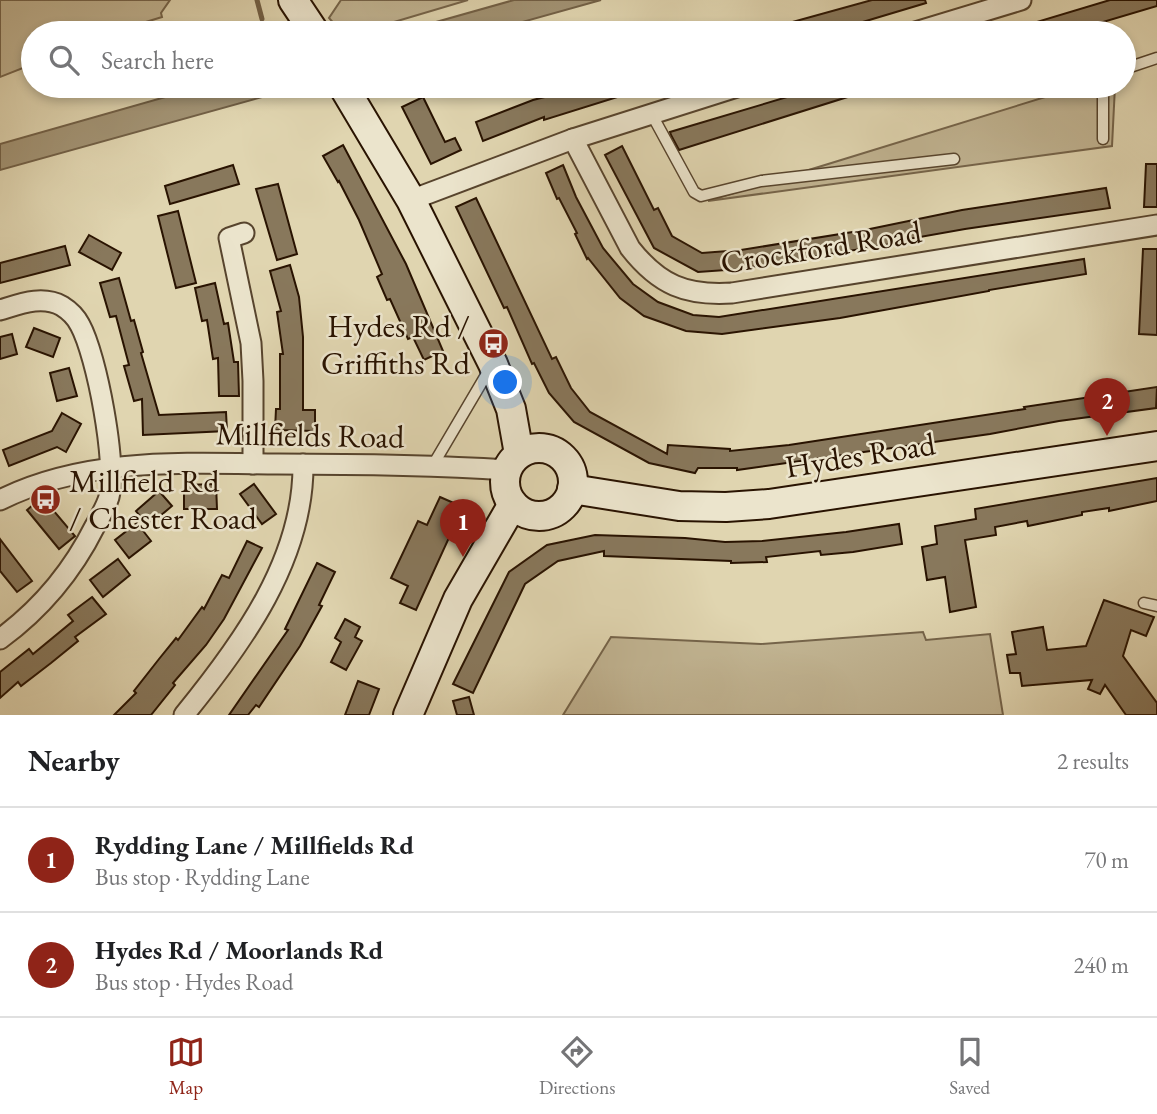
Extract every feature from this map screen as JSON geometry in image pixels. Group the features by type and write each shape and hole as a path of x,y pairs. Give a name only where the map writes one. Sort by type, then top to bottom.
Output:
{"street":[{"path":"293,0 307,21"},
{"path":"952,21 1021,0"},
{"path":"350,98 411,200 493,364 511,409 513,462 505,484 513,504 532,515 552,515 564,506 572,489 568,465 553,449 535,447 513,462"},
{"path":"411,200 573,139 700,98"},
{"name":"Crockford Road","path":"573,139 630,248 641,263 673,286 699,293 732,293 1157,225"},
{"path":"244,233 229,237 251,343 253,464"},
{"path":"0,310 29,302 46,301 62,307 77,319 100,390 112,467 109,497 82,551 52,592 0,639"},
{"path":"511,409 548,448"},
{"name":"Hydes Road","path":"572,489 679,506 769,504 1157,446"},
{"name":"Millfields Road","path":"0,500 58,478 112,467 177,463 433,466 513,462"},
{"path":"184,715 245,636 288,549 303,494 303,464"},
{"path":"408,715 458,599 513,504"}],"lane":[{"path":"1136,65 1157,58"},
{"path":"1102,139 1103,98"},
{"path":"650,113 694,192 701,196 761,181 954,159"},
{"path":"433,466 493,364"},
{"path":"1144,603 1157,606"}],"shaded area":[{"path":"0,0 170,0 161,13 162,17 149,21 21,21 21,69 0,77"},
{"path":"341,0 468,0 397,21 332,21 329,18"},
{"path":"514,0 601,0 526,21 440,21"},
{"path":"162,98 258,98 0,170 0,144"},
{"path":"1042,98 1114,98 1112,146 708,201"},
{"path":"923,632 926,640 990,634 1003,715 563,715 611,637 761,644"}],"building":[{"path":"872,0 925,0 926,3 866,21 796,21"},
{"path":"1110,0 1157,0 1157,6 1106,21 1040,21"},
{"path":"423,98 445,142 455,138 461,150 431,164 402,107"},
{"path":"614,98 544,120 544,117 483,141 476,122 533,100"},
{"path":"784,98 844,98 679,150 670,132"},
{"path":"343,145 406,264 443,351 424,360 413,337 408,339 390,299 387,300 377,277 382,274 359,220 323,156"},
{"path":"622,146 654,210 658,208 672,236 702,253 741,250 865,230 962,210 1106,188 1110,208 965,229 740,269 698,272 654,248 605,155"},
{"path":"1146,164 1157,164 1157,207 1144,207"},
{"path":"233,165 239,184 170,204 165,186"},
{"path":"563,165 576,197 603,248 633,284 658,302 693,315 719,317 1084,259 1086,274 840,318 722,334 686,331 644,316 620,298 587,259 575,234 577,233 559,198 557,199 546,173"},
{"path":"278,184 297,254 277,260 256,189"},
{"path":"476,198 552,359 556,357 571,388 590,412 667,454 668,445 730,451 789,445 1157,387 1156,408 737,470 698,468 695,473 649,463 574,422 549,393 534,363 532,364 507,307 504,308 456,207"},
{"path":"178,211 196,283 176,288 158,216"},
{"path":"89,235 121,253 112,270 79,252"},
{"path":"65,246 70,265 0,283 0,263"},
{"path":"1143,249 1157,249 1157,335 1139,334"},
{"path":"290,265 299,297 303,337 303,410 315,410 315,431 275,430 276,409 280,409 280,354 283,354 277,312 281,311 270,271"},
{"path":"119,278 131,321 134,320 159,415 226,412 227,431 143,435 142,399 134,401 124,366 129,365 116,316 110,317 100,283"},
{"path":"215,283 224,324 228,323 234,362 238,362 239,396 219,396 218,358 213,359 207,320 202,321 195,288"},
{"path":"34,328 60,338 53,357 26,347"},
{"path":"12,334 17,354 0,359 0,337"},
{"path":"69,368 77,396 57,401 50,373"},
{"path":"62,413 81,424 66,452 57,447 9,466 3,450 52,431"},
{"path":"1157,478 1157,501 1109,511 1109,508 1082,512 1082,515 1028,526 1027,521 995,527 996,535 965,540 976,607 950,612 945,577 927,580 922,547 937,544 935,526 976,519 975,509"},
{"path":"216,484 217,509 184,509 184,485"},
{"path":"254,484 276,514 262,524 240,494"},
{"path":"159,491 172,506 148,526 136,511"},
{"path":"42,497 75,536 59,549 27,510"},
{"path":"440,497 463,507 416,610 400,603 408,586 391,578 418,521 427,525"},
{"path":"137,523 151,541 129,558 115,540"},
{"path":"899,524 902,544 853,552 821,555 820,551 766,557 767,562 731,563 604,556 604,551 558,561 525,584 473,693 453,684 509,572 547,545 595,535 725,542 762,541"},
{"path":"0,539 32,581 17,592 0,571"},
{"path":"247,541 262,548 224,619 206,645 173,683 175,685 151,715 114,715 136,693 134,691 176,638 178,640 202,607 204,609 222,575 229,578"},
{"path":"118,559 130,575 103,597 90,580"},
{"path":"317,563 335,572 319,605 322,606 300,646 259,707 256,705 248,715 229,715 288,630 285,629"},
{"path":"92,597 106,614 75,637 78,641 51,663 21,686 18,682 0,698 0,672 29,649 33,654 73,621 68,615"},
{"path":"1104,600 1154,617 1146,636 1131,630 1123,656 1157,703 1157,715 1126,715 1105,685 1100,694 1088,689 1092,680 1022,686 1020,673 1010,673 1007,655 1016,654 1012,632 1043,627 1047,650 1086,646"},
{"path":"345,619 360,627 355,637 362,641 346,670 331,662 341,642 335,638"},
{"path":"358,681 379,689 369,715 345,715"},
{"path":"469,697 474,715 457,715 453,701"}],"waterway":[{"path":"257,0 262,19"}],"place":[{"name":"Hydes Rd / Griffiths Rd","path":"493,344"},
{"name":"Hydes Rd / Moorlands Rd","path":"1107,436"},
{"name":"Millfield Rd / Chester Road","path":"46,499"},
{"name":"Rydding Lane / Millfields Rd","path":"463,557"}]}
